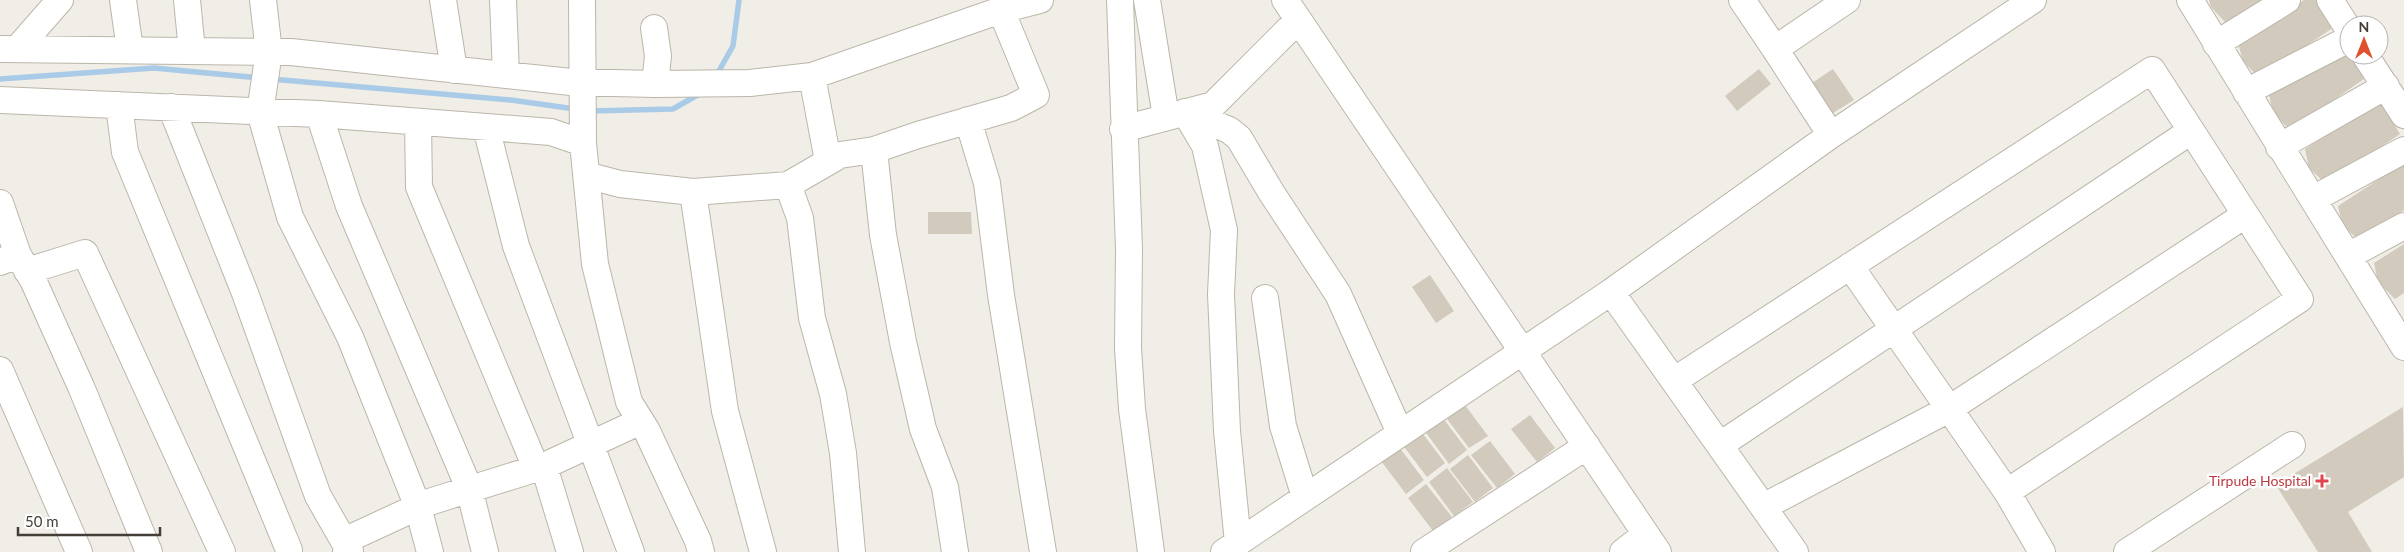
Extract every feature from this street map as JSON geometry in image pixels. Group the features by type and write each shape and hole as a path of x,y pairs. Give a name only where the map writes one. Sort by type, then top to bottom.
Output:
{"street":[{"path":"8,49 60,0"},
{"path":"123,0 130,50"},
{"path":"187,0 192,51"},
{"path":"263,0 270,52 260,112 290,217 350,336 418,507 430,552"},
{"path":"443,0 454,70"},
{"path":"503,0 506,75"},
{"path":"582,0 583,143 595,264 629,402 641,421 698,540 701,552"},
{"path":"8,49 291,52 584,82 656,84 750,83 812,76 1001,10 1040,0"},
{"path":"1120,0 1123,129 1129,249 1128,348 1132,409 1150,552"},
{"path":"1148,0 1175,115 1205,146 1224,230 1221,304 1231,547"},
{"path":"1742,0 1831,135"},
{"path":"1775,49 1847,0"},
{"path":"1231,547 1521,350 1611,292 1831,135 2033,0"},
{"path":"2190,0 2348,256 2395,313 2404,347"},
{"path":"2216,44 2288,0"},
{"path":"2330,0 2340,15"},
{"path":"586,174 620,184 692,192 788,185 840,155 874,150 1011,108 1036,94 1001,10"},
{"path":"1123,129 1213,105 1291,10 1652,543 1623,552"},
{"path":"654,28 658,56 656,84"},
{"path":"2246,92 2339,44"},
{"path":"2372,65 2404,115"},
{"path":"1675,380 2152,70 2300,300 2007,492"},
{"path":"812,76 828,161"},
{"path":"2279,147 2386,86"},
{"path":"0,100 319,114 551,132 583,143"},
{"path":"119,105 125,152 287,551"},
{"path":"171,108 245,293 318,496 349,552"},
{"path":"319,114 349,206 469,488 485,552"},
{"path":"1175,115 1229,130 1239,138 1270,192 1338,294 1400,433"},
{"path":"968,120 987,183 1001,295 1043,552"},
{"path":"418,122 419,187 540,467 570,552"},
{"path":"486,127 516,246 631,552"},
{"path":"1720,445 2191,131"},
{"path":"874,150 883,235 903,342 922,429 945,487 955,552"},
{"path":"2313,199 2404,150"},
{"path":"788,185 800,218 812,318 833,394 843,453 852,552"},
{"path":"692,192 726,410 763,552"},
{"path":"0,203 15,263 82,389 149,552"},
{"path":"1763,507 1949,409 2245,215"},
{"path":"2348,256 2404,226"},
{"path":"15,263 86,253 222,552"},
{"path":"1850,266 2007,492 2042,552"},
{"path":"1611,292 1795,552"},
{"path":"1265,298 1283,426 1305,497"},
{"path":"0,370 78,552"},
{"path":"349,552 346,540 418,507 469,488 540,467 641,421"},
{"path":"2127,552 2292,445"},
{"path":"1424,552 1586,446"}],"building":[{"path":"2209,0 2262,0 2227,24 2211,7"},
{"path":"2304,0 2319,0 2334,27 2259,78 2243,61 2238,43"},
{"path":"2339,56 2339,65 2355,65 2364,79 2290,130 2273,113 2269,94"},
{"path":"1759,69 1771,84 1737,111 1725,96"},
{"path":"1833,69 1854,100 1833,113 1812,83"},
{"path":"2383,99 2389,116 2400,134 2326,184 2309,168 2305,149"},
{"path":"2404,163 2404,210 2359,241 2342,224 2338,206"},
{"path":"928,212 971,212 972,234 928,234"},
{"path":"2404,244 2404,293 2395,299 2378,282 2374,263"},
{"path":"1430,275 1454,311 1436,323 1412,287"},
{"path":"1462,401 1488,436 1469,448 1444,415"},
{"path":"2403,407 2404,477 2348,512 2372,552 2318,552 2276,485"},
{"path":"1530,415 1555,448 1537,462 1511,429"},
{"path":"1442,417 1467,450 1449,464 1424,430"},
{"path":"1420,430 1445,463 1427,477 1402,444"},
{"path":"1490,441 1515,474 1497,488 1471,455"},
{"path":"1399,447 1424,480 1406,494 1381,461"},
{"path":"1468,455 1493,488 1475,502 1450,469"},
{"path":"1447,468 1473,502 1454,516 1429,482"},
{"path":"1426,484 1452,517 1433,531 1408,498"}],"waterway":[{"path":"716,76 733,46 739,0"},
{"path":"0,79 154,68 260,78"},
{"path":"271,79 511,100 575,109"},
{"path":"590,111 673,109 701,93"}],"place":[{"name":"Tirpude Hospital","path":"2322,481"}]}
